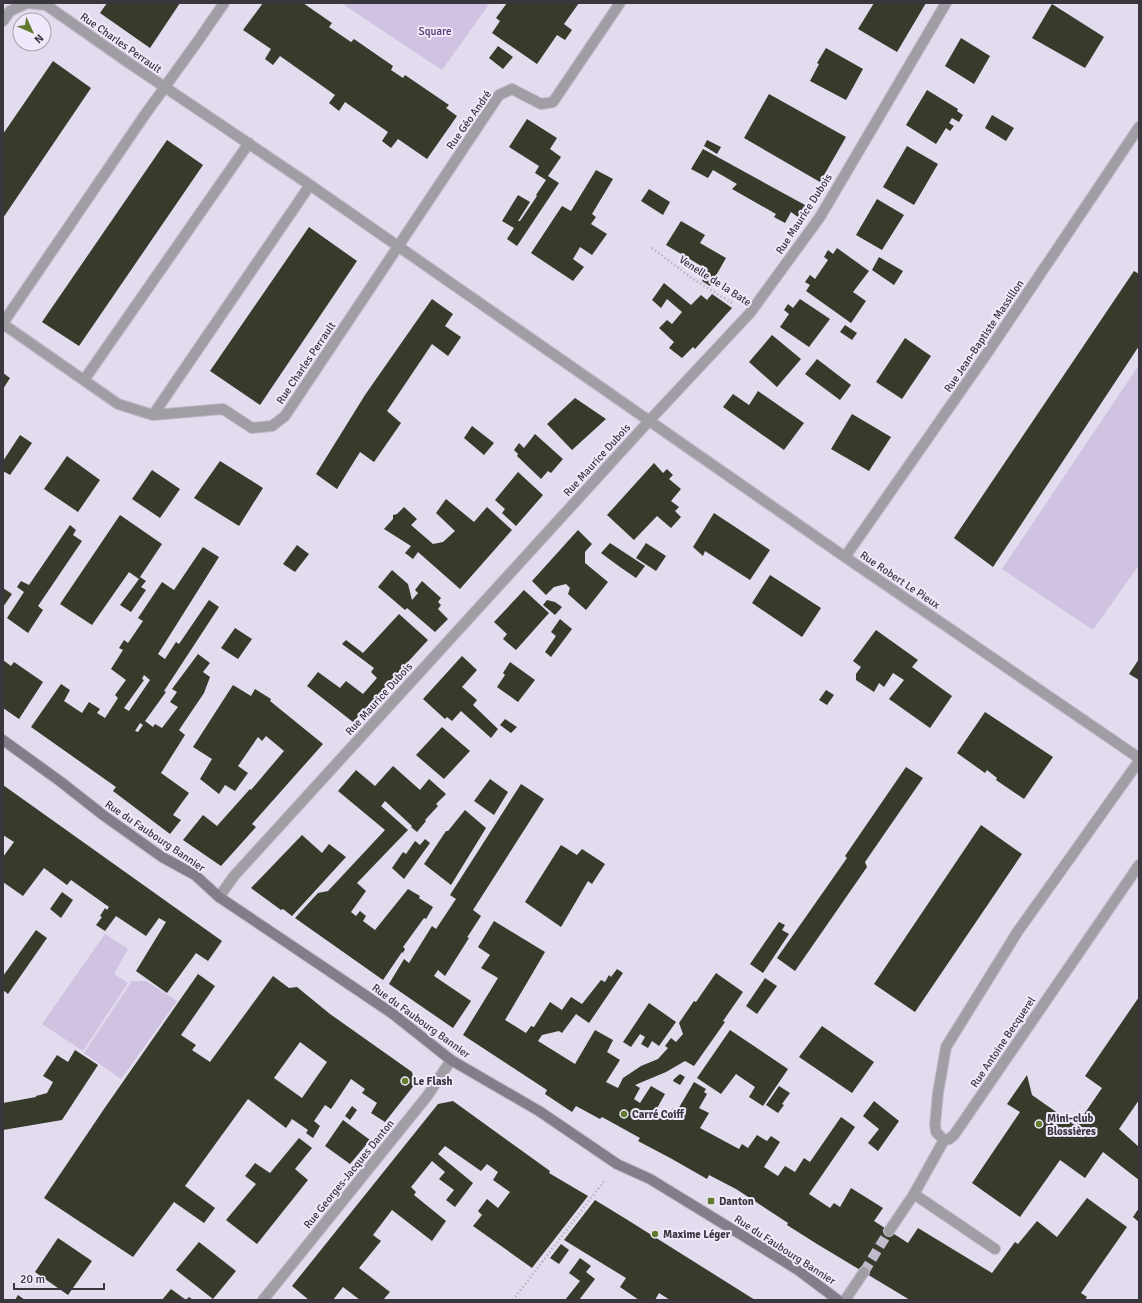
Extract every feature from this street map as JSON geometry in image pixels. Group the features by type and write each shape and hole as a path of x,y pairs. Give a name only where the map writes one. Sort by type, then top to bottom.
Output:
{"main road":[{"name":"Rue du Faubourg Bannier","path":"3,740 129,834 162,857 195,875 219,897 393,1014 451,1060 539,1111 617,1164 650,1179 758,1245 798,1270 838,1300"}],"street":[{"name":"Rue Charles Perrault","path":"3,21 10,11 27,3 46,5 164,88 310,185 649,421"},
{"path":"164,88 224,3"},
{"name":"Rue Géo André","path":"398,246 499,95 512,89 541,104 553,102 620,3"},
{"name":"Rue Maurice Dubois","path":"219,897 234,876 649,421 750,313 820,217 946,3"},
{"name":"Rue Charles Perrault","path":"164,88 3,323 118,404 153,415 223,409 252,428 272,426 285,416 398,246"},
{"name":"Rue Jean-Baptiste Massillon","path":"845,557 990,349 1139,127"},
{"path":"84,380 248,143"},
{"path":"153,415 310,185"},
{"name":"Rue Robert Le Pieux","path":"649,421 1139,758"},
{"path":"944,1140 936,1132 935,1125 938,1093 946,1047 1018,931 1139,761"},
{"name":"Rue Antoine Becquerel","path":"889,1231 914,1194 944,1140 949,1139 954,1135 1139,865"},
{"name":"Rue Georges-Jacques Danton","path":"263,1300 428,1095 451,1060"},
{"path":"914,1194 995,1249"},
{"path":"845,1300 864,1272"}],"path":[{"name":"Venelle de la Bate","path":"652,248 693,280 750,313"},
{"path":"513,1300 617,1164"}],"green space":[{"name":"Square","path":"341,3 490,3 442,70"},
{"path":"1139,365 1139,565 1093,630 1002,569"},
{"path":"105,934 128,949 114,974 128,983 83,1051 42,1024"},
{"path":"132,981 146,981 177,1001 121,1079 84,1053"}],"building":[{"path":"107,3 180,3 150,48 100,13"},
{"path":"263,3 303,3 332,23 329,27 351,42 354,39 393,66 391,70 403,78 405,75 449,105 446,108 457,116 427,159 398,139 391,148 382,141 388,132 345,102 339,111 329,103 335,95 280,56 273,65 265,59 271,49 243,30"},
{"path":"507,3 579,3 564,24 572,30 565,40 557,35 537,64 492,33 500,21 496,18"},
{"path":"874,3 926,3 897,52 858,29"},
{"path":"1052,4 1104,37 1085,68 1032,38"},
{"path":"961,38 990,56 974,84 945,66"},
{"path":"498,46 513,57 503,69 489,58"},
{"path":"826,48 863,69 846,100 810,81 819,64 817,63"},
{"path":"53,61 91,88 3,218 3,134"},
{"path":"927,90 958,109 957,111 963,115 959,122 952,118 949,123 954,126 950,131 946,128 936,144 906,125"},
{"path":"769,94 846,137 820,182 744,138"},
{"path":"992,115 1014,128 1006,141 985,128"},
{"path":"527,119 557,138 550,149 561,157 548,176 559,183 517,246 507,239 514,228 502,221 518,195 530,202 518,221 520,221 546,180 535,173 539,166 509,147"},
{"path":"167,140 203,165 79,346 42,322"},
{"path":"707,140 721,147 717,154 704,146"},
{"path":"907,146 938,164 914,205 883,187"},
{"path":"703,149 805,205 798,217 791,212 785,223 774,217 776,214 732,189 737,184 713,170 708,178 691,169"},
{"path":"596,170 613,179 592,214 596,217 591,224 607,234 592,255 580,247 573,259 584,267 573,281 531,253 562,206 571,211"},
{"path":"649,189 670,202 663,215 641,201"},
{"path":"877,199 904,215 882,250 856,235"},
{"path":"681,221 705,235 700,243 726,258 710,286 702,281 708,270 666,245"},
{"path":"309,227 357,261 260,405 210,371"},
{"path":"837,248 869,271 853,292 866,301 851,323 806,291 810,285 805,282 810,275 815,279 828,260 824,257 828,250 833,254"},
{"path":"879,257 903,271 894,285 872,270"},
{"path":"1134,271 1139,274 1139,346 993,567 954,538"},
{"path":"664,283 691,305 701,295 707,300 712,294 732,308 695,349 693,347 682,358 669,348 674,342 659,328 667,320 672,324 682,312 667,299 661,308 652,300"},
{"path":"432,299 453,314 445,326 461,337 448,356 432,344 387,411 401,423 374,462 360,452 337,489 316,474 365,395"},
{"path":"800,299 830,319 809,347 780,327 789,314 784,310 788,304 793,308"},
{"path":"845,325 857,333 852,340 840,332"},
{"path":"772,335 801,359 777,387 749,362"},
{"path":"905,338 931,356 902,399 876,382"},
{"path":"817,359 851,385 840,400 805,374"},
{"path":"3,373 10,378 3,389"},
{"path":"758,391 804,423 784,450 723,407 733,394 749,405"},
{"path":"575,398 606,419 572,450 547,424"},
{"path":"852,414 891,437 869,471 831,449"},
{"path":"472,426 494,443 484,455 464,438"},
{"path":"535,434 563,459 551,473 548,471 541,479 517,456 518,454 514,450 519,443 524,448"},
{"path":"20,435 32,443 10,475 3,471 3,461"},
{"path":"67,456 100,480 78,512 44,489"},
{"path":"220,461 263,488 239,526 194,498"},
{"path":"654,463 663,473 667,469 673,475 669,479 681,489 671,501 679,507 675,511 681,517 671,528 657,516 634,540 607,515"},
{"path":"152,470 180,489 160,518 132,499"},
{"path":"518,472 543,495 516,526 502,513 505,509 495,500"},
{"path":"446,499 474,522 487,507 512,530 460,589 418,552 413,559 405,553 411,546 384,529 393,519 393,515 397,514 404,507 417,519 411,525 433,544 443,542 455,531 436,513"},
{"path":"714,513 770,550 750,580 705,551 703,556 693,547"},
{"path":"120,515 162,544 140,577 146,581 141,587 146,590 131,612 120,605 139,579 129,572 92,625 60,604"},
{"path":"70,525 76,530 73,535 82,541 38,606 43,610 28,633 7,618 24,592 17,587 21,581 29,585"},
{"path":"578,530 592,544 585,552 585,563 608,582 586,610 568,594 570,588 566,584 554,587 546,595 532,581"},
{"path":"610,543 645,566 636,578 601,553"},
{"path":"646,543 666,556 656,571 636,558"},
{"path":"297,545 309,554 295,572 283,564"},
{"path":"203,547 219,557 158,654 165,659 176,642 179,644 209,600 219,607 164,691 166,692 145,721 153,727 155,724 162,728 178,707 170,702 177,692 172,689 198,654 210,663 203,672 210,677 204,693 179,730 185,735 161,773 189,793 173,815 181,820 170,834 113,791 116,787 31,727 61,684 70,690 64,701 82,713 89,702 100,709 97,713 105,718 118,698 115,695 126,680 111,669 123,650 119,648 124,640 128,643 143,621 138,618 162,582 174,590","holes":["144,675 150,680 129,711 124,708 144,680 142,679","140,723 143,725 138,732 135,731"]},
{"path":"392,570 408,584 412,600 418,593 415,590 422,581 441,598 438,602 441,605 438,609 448,619 435,632 407,608 405,610 378,587"},
{"path":"770,575 821,608 802,637 752,603"},
{"path":"3,588 12,594 3,607"},
{"path":"524,590 549,613 516,650 503,639 507,634 494,622"},
{"path":"547,600 555,602 562,607 555,615 543,605"},
{"path":"399,614 428,640 353,722 307,686 318,672 340,688 346,681 363,694 377,678 371,672 374,668 342,644 346,640 363,653"},
{"path":"560,619 572,629 551,657 545,652 556,636 551,632"},
{"path":"235,628 252,639 238,659 221,648"},
{"path":"876,630 918,660 912,667 952,696 930,728 889,699 904,680 893,673 884,687 879,683 874,692 856,680 856,674 861,667 853,661"},
{"path":"462,656 477,670 462,687 477,700 473,705 498,729 491,738 461,711 452,721 447,717 445,719 423,699"},
{"path":"1139,659 1139,680 1129,674"},
{"path":"3,660 11,666 14,662 43,682 19,719 3,708"},
{"path":"510,662 535,680 518,702 497,687 505,675 503,673"},
{"path":"233,685 251,696 255,689 271,699 270,701 323,744 252,824 256,827 221,866 183,840 203,815 217,826 250,789 251,790 284,751 266,736 262,741 258,737 238,766 248,773 235,791 225,785 219,794 200,779 212,759 193,747"},
{"path":"826,690 834,695 827,705 819,700"},
{"path":"985,712 1053,757 1024,799 996,780 997,778 987,770 985,773 957,753"},
{"path":"505,719 517,727 511,733 500,725"},
{"path":"442,727 470,751 444,779 416,755"},
{"path":"393,766 420,790 429,779 446,794 436,804 438,806 425,820 426,821 417,832 385,801 381,806 408,830 357,883 366,891 351,912 356,916 360,911 366,916 363,921 375,930 408,889 420,896 419,898 433,907 426,919 424,918 403,947 405,949 403,953 402,952 383,980 295,918 318,893 328,891 385,830 338,791 356,770 375,786"},
{"path":"906,767 923,778 865,862 867,867 795,971 777,958 847,858 845,856"},
{"path":"490,779 508,792 494,815 474,801"},
{"path":"521,784 544,799 473,910 481,916 467,937 469,938 445,976 438,970 434,976 471,1001 453,1028 389,984 404,959 409,963 432,926 436,929 456,899 450,895"},
{"path":"3,785 222,941 208,961 196,953 167,993 136,971 166,922 159,918 146,936 116,916 105,931 96,925 102,917 100,916 105,908 107,910 109,907 71,880 67,885 44,868 23,896 3,882 3,857 14,842 3,835"},
{"path":"465,810 486,828 451,885 424,864 446,831 448,831"},
{"path":"981,825 1022,854 915,1012 874,984"},
{"path":"302,835 322,853 329,844 346,857 292,916 283,909 281,910 251,888"},
{"path":"425,839 430,843 404,879 392,868 403,852 406,854 415,841 420,845"},
{"path":"561,845 577,855 582,849 605,864 592,884 588,881 561,927 525,902"},
{"path":"62,892 73,900 61,918 50,909"},
{"path":"494,921 545,952 505,1020 526,1033 531,1026 534,1027 550,1002 562,1010 571,997 582,1004 601,980 605,982 609,975 611,977 617,969 623,973 589,1023 576,1014 562,1033 559,1031 542,1035 538,1041 575,1064 595,1030 613,1040 607,1052 620,1060 606,1082 618,1088 623,1078 641,1066 658,1059 668,1048 665,1046 671,1038 676,1042 683,1034 679,1023 716,973 743,992 723,1021 725,1022 694,1066 685,1061 666,1072 635,1085 640,1088 634,1099 640,1103 651,1086 665,1094 656,1110 667,1117 673,1108 677,1111 694,1082 706,1089 704,1092 707,1094 699,1108 709,1113 700,1128 739,1149 742,1144 748,1148 757,1135 767,1141 771,1136 780,1142 764,1167 778,1176 785,1166 795,1172 804,1158 810,1162 841,1117 855,1127 809,1194 830,1208 834,1203 840,1207 851,1188 883,1208 874,1221 908,1243 918,1228 992,1273 1015,1242 1018,1244 1037,1221 1057,1237 1087,1198 1127,1227 1081,1293 1087,1297 1085,1300 910,1300 787,1225 788,1223 736,1189 709,1175 707,1179 638,1141 640,1138 602,1117 600,1119 576,1106 572,1112 545,1094 547,1090 463,1035 498,978 481,968 490,955 478,947"},
{"path":"779,922 785,925 782,930 789,934 763,973 750,964"},
{"path":"36,930 47,938 8,994 3,990 3,976"},
{"path":"198,974 215,986 181,1035 196,1045 192,1050 210,1062 273,976 289,988 297,987 330,1014 412,1072 415,1084 385,1122 371,1113 377,1103 362,1093 365,1089 351,1079 331,1109 325,1105 314,1121 320,1126 313,1138 306,1133 308,1130 292,1119 286,1128 248,1099 185,1186 215,1208 204,1223 174,1202 133,1257 44,1198","holes":["300,1042 327,1062 302,1098 274,1078"]},
{"path":"765,978 777,986 757,1014 746,1006"},
{"path":"1139,997 1139,1100 1119,1129 1139,1147 1139,1180 1103,1152 1085,1178 1060,1160 1020,1217 972,1183 1020,1112 1007,1104 1027,1075 1032,1095 1076,1126 1102,1088 1085,1076"},
{"path":"649,1003 676,1022 659,1046 652,1041 648,1048 641,1044 645,1037 640,1034 631,1047 623,1042"},
{"path":"822,1026 874,1062 852,1093 799,1057"},
{"path":"730,1030 788,1069 763,1106 749,1097 755,1087 736,1074 721,1094 697,1078"},
{"path":"75,1050 98,1065 62,1120 3,1130 3,1103 36,1097 47,1093 53,1082 43,1076 57,1055 68,1062"},
{"path":"680,1074 685,1077 680,1085 673,1081"},
{"path":"779,1086 790,1093 782,1104 784,1105 778,1113 766,1105"},
{"path":"453,1101 550,1171 549,1173 588,1196 532,1268 473,1226 482,1215 478,1211 487,1199 498,1208 510,1192 493,1180 498,1172 487,1164 481,1171 445,1146 438,1154 473,1183 455,1207 446,1200 454,1190 439,1179 445,1172 432,1161 411,1187 416,1192 414,1195 446,1221 432,1241 392,1210 373,1235 381,1241 359,1268 390,1292 383,1300 360,1300 343,1287 333,1300 309,1300 292,1286 438,1104"},
{"path":"874,1101 899,1121 878,1151 868,1143 879,1129 863,1116"},
{"path":"352,1106 357,1110 350,1120 345,1116"},
{"path":"343,1120 370,1140 350,1164 325,1146"},
{"path":"299,1138 312,1148 295,1169 308,1180 257,1244 226,1220 256,1184 245,1176 255,1163 270,1173"},
{"path":"595,1200 755,1300 670,1300 659,1293 655,1300 639,1300 620,1287 626,1278 564,1240"},
{"path":"1139,1208 1139,1222 1133,1217"},
{"path":"58,1238 92,1261 68,1295 35,1272"},
{"path":"199,1242 236,1271 213,1299 176,1270"},
{"path":"561,1244 569,1250 559,1264 550,1258"},
{"path":"580,1258 591,1266 586,1272 595,1279 579,1300 565,1300 580,1281 569,1273"},
{"path":"171,1289 186,1300 162,1300"},
{"path":"18,1295 25,1300 15,1300"},
{"path":"189,1297 193,1300 186,1300"}],"tunnel":[{"path":"864,1272 889,1231"}],"place":[{"name":"Le Flash","path":"405,1081"},
{"name":"Carré Coiff","path":"624,1114"},
{"name":"Mini-club Blossières","path":"1039,1124"},
{"name":"Danton","path":"711,1201"},
{"name":"Maxime Léger","path":"655,1234"}]}
